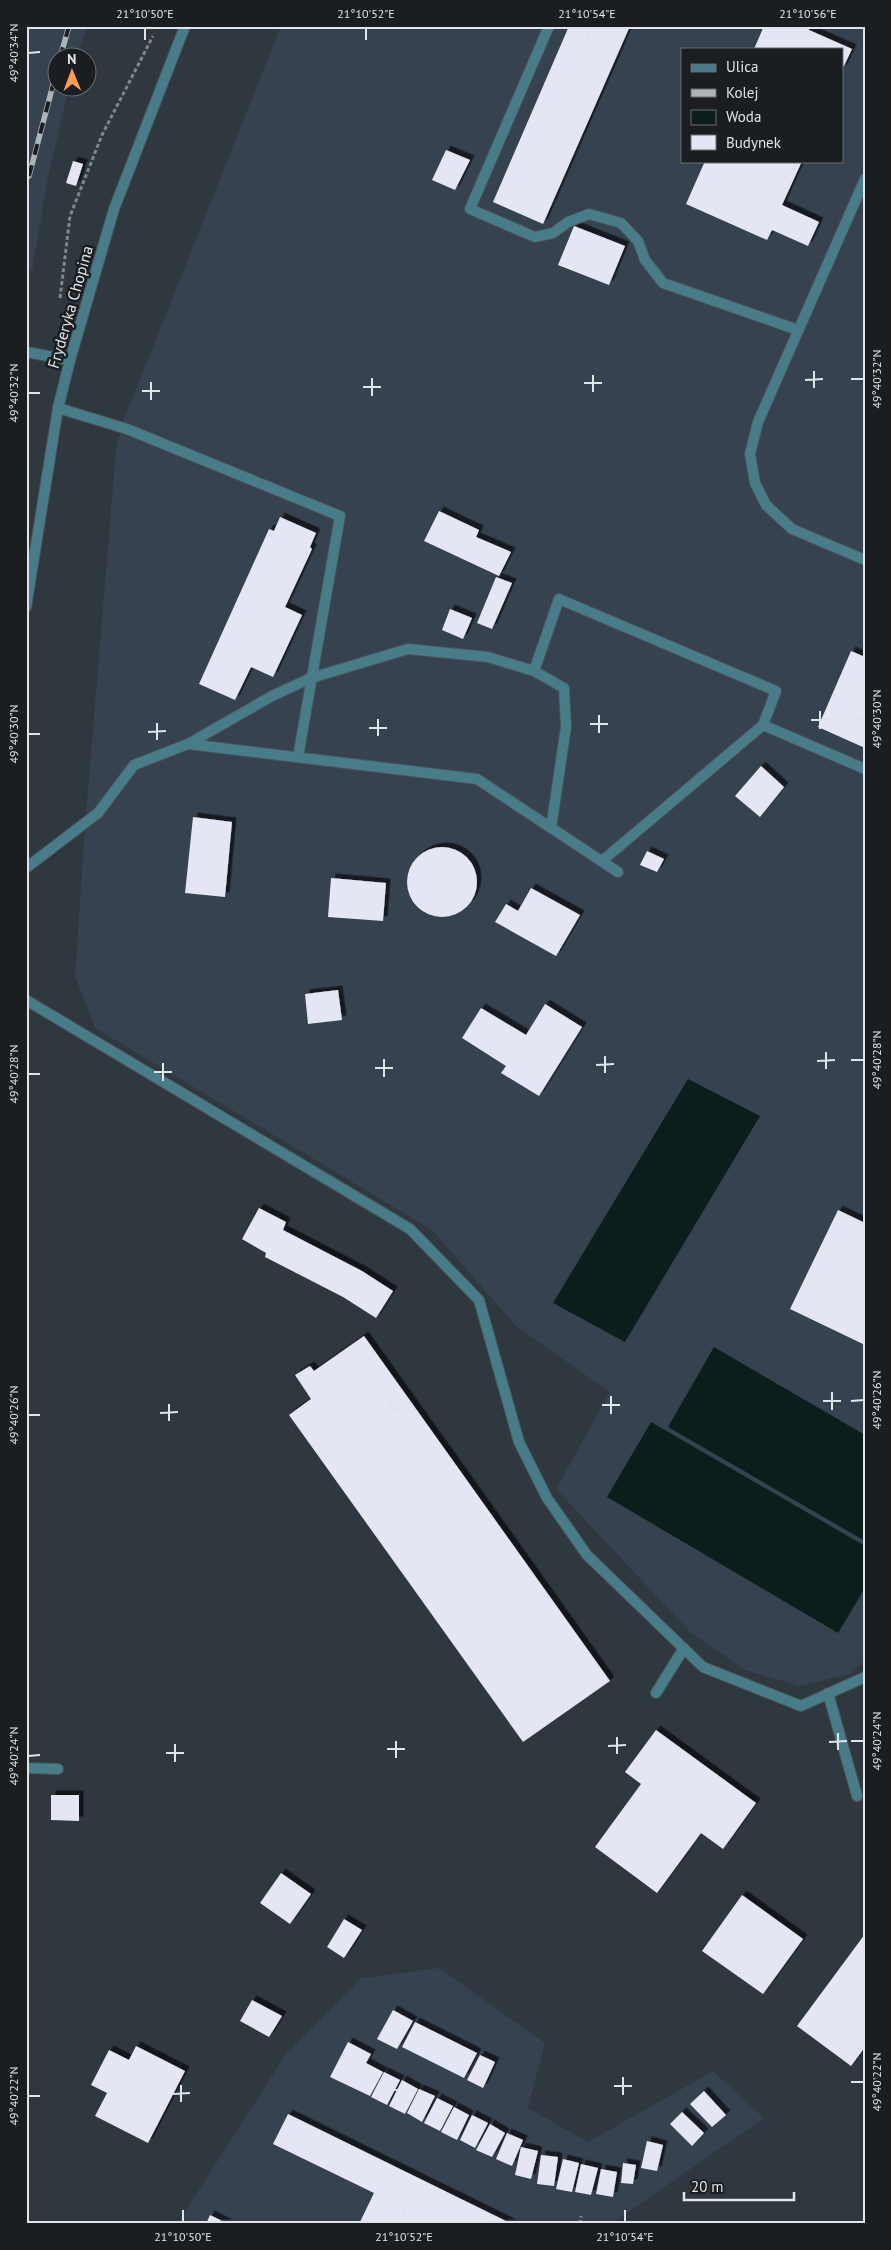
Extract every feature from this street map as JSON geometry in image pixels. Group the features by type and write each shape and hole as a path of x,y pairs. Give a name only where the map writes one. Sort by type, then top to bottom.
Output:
{"street":[{"name":"Fryderyka Chopina","path":"26,607 58,408 70,360 114,209 185,26"},
{"path":"549,26 470,209 535,237 553,233 568,222 589,214 621,223 638,241 645,260 663,282 798,330"},
{"path":"865,179 758,422 750,454 755,483 766,504 792,529 865,560"},
{"path":"26,352 70,360"},
{"path":"58,408 127,429 340,516 298,757"},
{"path":"534,671 559,600 776,691 763,725 602,861"},
{"path":"26,868 98,813 134,765 188,744 272,696 312,678 408,649 488,656 534,671 564,688 566,727 551,828"},
{"path":"763,725 865,769"},
{"path":"188,744 477,779 618,872"},
{"path":"26,1000 410,1229 479,1300 519,1442 547,1498 587,1555 703,1667 801,1706 865,1677"},
{"path":"656,1693 684,1648"},
{"path":"828,1694 857,1796"},
{"path":"26,1768 58,1769"}],"path":[{"path":"60,300 70,216 102,135 153,35"},
{"path":"580,2224 582,2216"}],"shaded area":[{"path":"26,26 87,26 80,48 48,48 48,98 67,98 48,177 32,271 26,269"},
{"path":"281,26 865,26 865,1661 849,1674 799,1686 745,1670 691,1633 556,1489 610,1392 517,1327 432,1230 95,1028 75,976 85,826 116,448 124,419"},
{"path":"439,1968 545,2043 528,2108 588,2142 713,2071 764,2118 611,2224 177,2224 286,2054 361,1978"}],"water":[{"path":"688,1079 760,1116 625,1342 553,1303"},
{"path":"714,1347 865,1435 865,1541 668,1427"},
{"path":"651,1422 865,1546 865,1588 838,1633 607,1497"}],"building":[{"path":"569,26 630,26 543,224 493,202"},
{"path":"764,26 800,26 852,49 844,66 844,48 754,48"},
{"path":"446,150 470,160 455,190 432,180"},
{"path":"73,161 83,164 76,186 66,183"},
{"path":"705,162 802,162 782,205 819,222 808,246 772,230 767,240 686,204"},
{"path":"574,226 625,246 609,285 558,265"},
{"path":"439,511 479,530 476,537 511,552 499,576 424,541"},
{"path":"280,517 316,533 310,547 312,549 285,607 302,615 273,677 251,667 235,700 199,684 269,529 274,531"},
{"path":"496,577 512,583 492,629 477,623"},
{"path":"450,609 472,618 463,639 442,630"},
{"path":"851,651 865,657 865,748 818,727"},
{"path":"761,766 784,787 760,817 735,796"},
{"path":"193,817 232,822 225,897 185,893"},
{"path":"435,847 449,847 462,853 471,862 477,875 475,895 467,907 449,917 435,917 422,911 413,902 407,889 407,875 413,862 422,853"},
{"path":"647,851 664,859 657,872 640,865"},
{"path":"331,878 386,883 383,921 328,917"},
{"path":"531,888 580,915 556,956 495,922 506,904 518,911"},
{"path":"338,990 342,1020 308,1024 305,994"},
{"path":"545,1004 582,1027 539,1096 501,1073 506,1066 462,1038 481,1008 526,1035"},
{"path":"259,1208 286,1222 283,1230 362,1271 393,1291 376,1318 343,1297 265,1257 266,1253 242,1239"},
{"path":"838,1210 865,1223 865,1345 790,1309"},
{"path":"364,1336 610,1681 523,1742 289,1415 311,1399 295,1375 310,1366 314,1371"},
{"path":"656,1730 756,1803 723,1849 701,1833 657,1893 595,1847 641,1784 625,1772"},
{"path":"51,1795 79,1795 79,1821 51,1820"},
{"path":"281,1873 311,1894 290,1924 260,1903"},
{"path":"742,1895 803,1939 763,1994 702,1951"},
{"path":"344,1919 362,1930 344,1958 327,1947"},
{"path":"865,1934 865,2047 851,2066 797,2026"},
{"path":"252,2000 282,2016 269,2037 240,2021"},
{"path":"393,2010 413,2021 397,2049 377,2039"},
{"path":"415,2022 477,2053 464,2078 402,2047"},
{"path":"348,2042 371,2054 366,2063 383,2072 370,2096 330,2077"},
{"path":"136,2046 185,2071 148,2143 95,2116 107,2093 91,2085 109,2050 129,2060"},
{"path":"480,2055 495,2062 483,2088 467,2080"},
{"path":"384,2072 400,2080 387,2105 371,2097"},
{"path":"402,2080 418,2089 405,2114 389,2106"},
{"path":"419,2089 435,2096 422,2122 407,2113"},
{"path":"704,2091 726,2115 712,2127 690,2104"},
{"path":"437,2098 453,2106 440,2131 424,2123"},
{"path":"454,2107 469,2115 457,2140 441,2132"},
{"path":"682,2112 704,2133 692,2146 670,2124"},
{"path":"288,2114 512,2224 359,2224 374,2193 273,2144"},
{"path":"472,2115 488,2123 475,2148 460,2140"},
{"path":"490,2124 505,2133 492,2157 476,2150"},
{"path":"507,2133 523,2140 512,2166 496,2159"},
{"path":"647,2141 663,2145 657,2171 641,2168"},
{"path":"521,2147 538,2151 531,2179 515,2175"},
{"path":"541,2155 558,2157 554,2186 537,2184"},
{"path":"563,2159 579,2163 572,2192 556,2189"},
{"path":"623,2163 636,2165 633,2184 621,2183"},
{"path":"581,2164 598,2168 591,2195 575,2192"},
{"path":"601,2169 617,2172 613,2197 596,2194"},
{"path":"210,2215 228,2224 206,2224"}],"railway":[{"path":"63,48 69,26"},
{"path":"29,176 50,98"}]}
